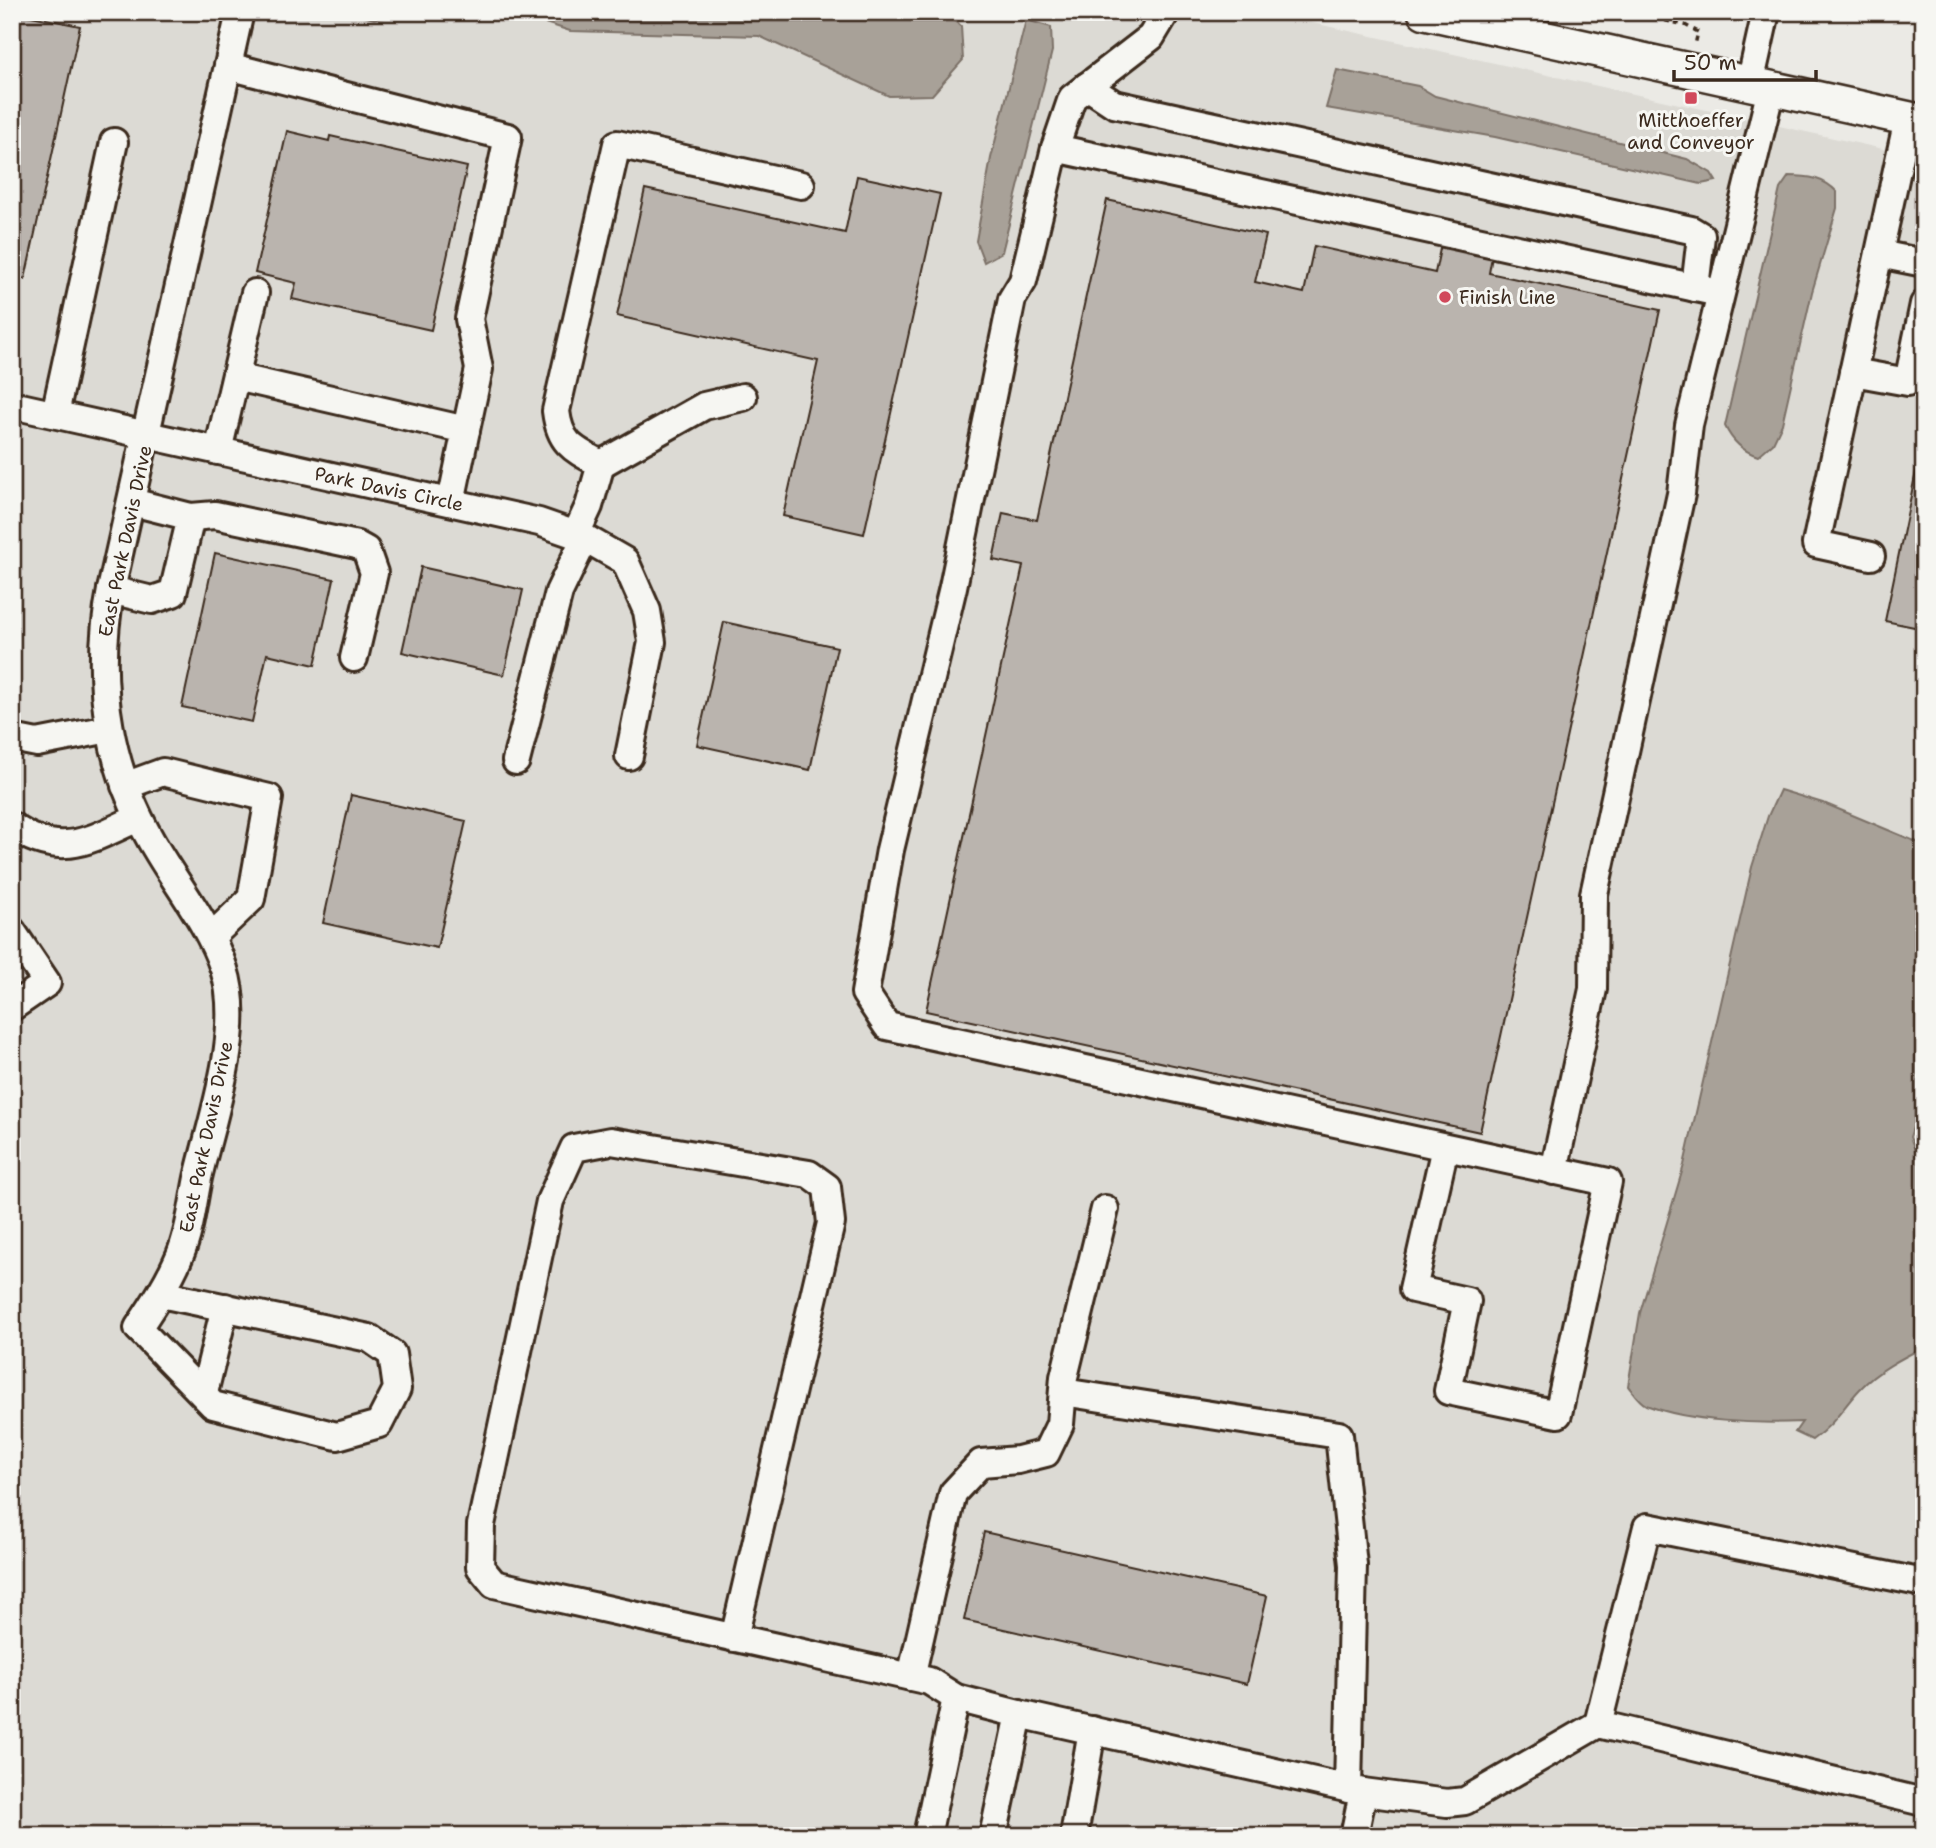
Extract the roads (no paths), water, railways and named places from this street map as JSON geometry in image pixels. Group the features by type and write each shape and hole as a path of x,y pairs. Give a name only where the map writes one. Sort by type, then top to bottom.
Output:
{"main road":[{"path":"1425,12 1916,120"}],"street":[{"name":"East Park Davis Drive","path":"204,1393 138,1328 161,1294 182,1252 227,1050 230,1002 224,971 211,937 138,818 125,786 109,729 103,650 111,590 240,12"},
{"path":"1166,12 1151,37 1072,98 1055,148 1023,281 1012,299 953,587 890,849 864,993 887,1026 1608,1182 1558,1414 1448,1391 1468,1301 1413,1289 1445,1147"},
{"path":"1554,1171 1593,989 1594,894 1681,494 1689,425 1721,294 1760,86 1766,12"},
{"path":"228,66 508,138 469,319 479,369 451,502"},
{"path":"1087,86 1114,104 1691,230 1701,236 1695,288"},
{"path":"1871,556 1816,544 1879,254 1916,120"},
{"path":"55,414 114,142"},
{"path":"601,464 570,447 558,429 555,411 617,144 801,185"},
{"path":"1055,148 1721,294"},
{"path":"1879,254 1924,263"},
{"path":"218,451 255,293"},
{"path":"1853,372 1908,382 1924,304"},
{"path":"236,377 466,430"},
{"path":"516,761 559,592 581,536 601,464 704,406 743,397"},
{"name":"Park Davis Circle","path":"12,405 539,522 581,536 625,561 647,611 652,642 629,756"},
{"path":"132,502 191,517 215,515 357,545 366,550 374,573 354,658"},
{"path":"111,590 152,600 173,593 191,517"},
{"path":"12,738 43,742 109,729"},
{"path":"125,786 163,772 269,798 251,899 211,937"},
{"path":"12,827 49,846 71,844 138,818"},
{"path":"12,931 47,983 12,1007"},
{"path":"734,1638 831,1223 827,1187 809,1174 611,1142 574,1148 550,1201 481,1525 480,1567 494,1584 734,1638 929,1681 956,1698 1355,1791 1447,1803 1465,1801 1598,1724 1924,1801"},
{"path":"911,1677 953,1493 981,1463 1018,1460 1046,1453 1060,1424 1063,1392 1105,1209"},
{"path":"161,1294 225,1307 369,1338 392,1354 397,1389 379,1424 337,1436 213,1405 204,1393 225,1307"},
{"path":"1063,1392 1339,1435 1353,1565 1354,1836"},
{"path":"1598,1724 1647,1527 1924,1583"},
{"path":"927,1836 956,1698"},
{"path":"993,1836 1019,1714"},
{"path":"1074,1836 1092,1730"}],"place":[{"name":"Mitthoeffer and Conveyor","path":"1691,98"},
{"name":"Finish Line","path":"1445,297"}]}
